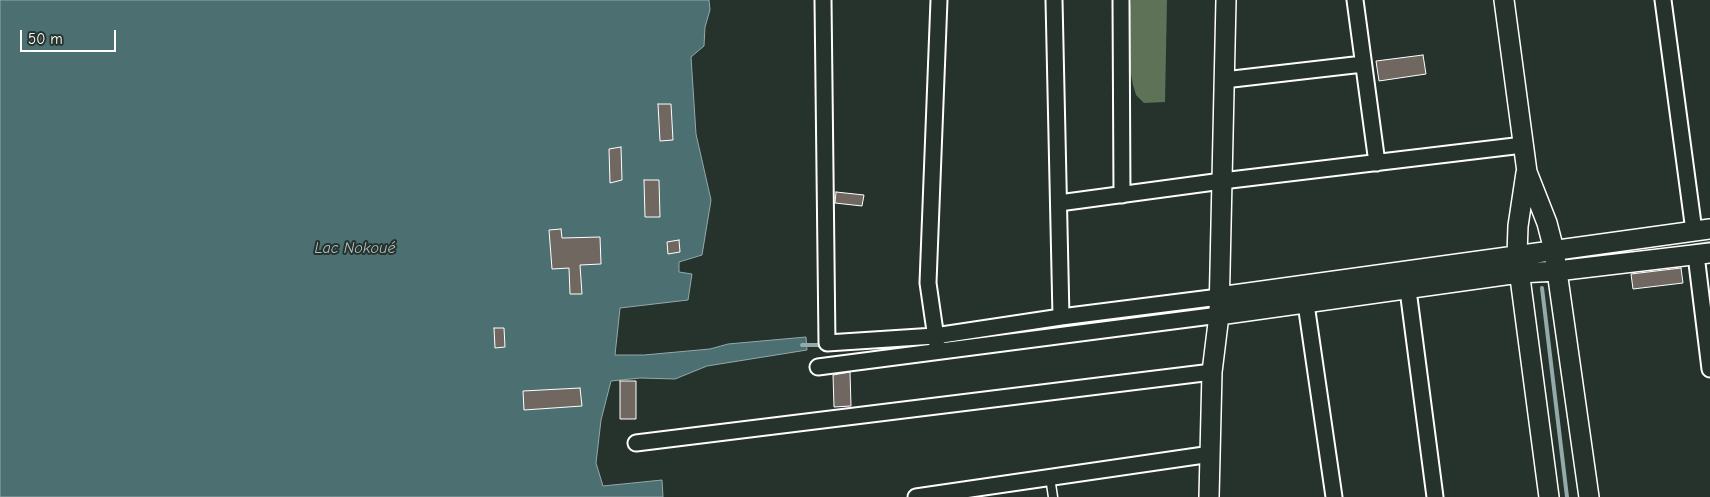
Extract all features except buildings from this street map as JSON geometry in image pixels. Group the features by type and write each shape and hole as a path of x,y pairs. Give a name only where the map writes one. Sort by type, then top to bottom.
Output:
{"street":[{"path":"823,0 827,343 935,336 1061,317 1219,306 1306,304 1408,290 1518,264 1554,250 1702,230 1663,0"},
{"path":"938,351 928,283 939,0"},
{"path":"1054,0 1061,317"},
{"path":"1121,0 1122,195"},
{"path":"1209,497 1212,372 1219,306 1226,0"},
{"path":"1355,0 1377,163"},
{"path":"1504,0 1526,172 1518,226 1518,264 1549,497"},
{"path":"1224,80 1363,64"},
{"path":"1059,203 1222,181 1523,145"},
{"path":"1526,172 1546,223 1554,250 1589,497"},
{"path":"818,367 938,351 1219,306 1518,264 1557,271 1703,254 1710,369"},
{"path":"1408,290 1435,497"},
{"path":"1306,304 1334,497"},
{"path":"636,444 1212,372"},
{"path":"916,497 935,496 1211,454"}],"lane":[{"path":"1050,478 1053,497"}],"green space":[{"path":"1131,0 1167,0 1165,102 1144,103 1136,95 1129,64 1127,22"}],"water":[{"name":"Lac Nokoué","path":"0,0 709,0 710,10 705,27 704,46 691,57 696,134 711,200 702,255 679,262 679,272 692,274 688,300 620,308 615,355 644,355 710,349 728,344 806,337 807,350 707,366 675,379 640,378 611,381 601,420 596,463 603,486 662,480 663,497 0,497"}],"waterway":[{"path":"1692,246 1710,243"},
{"path":"1542,288 1567,497"},
{"path":"802,345 825,345"},
{"path":"882,347 915,347"}]}
